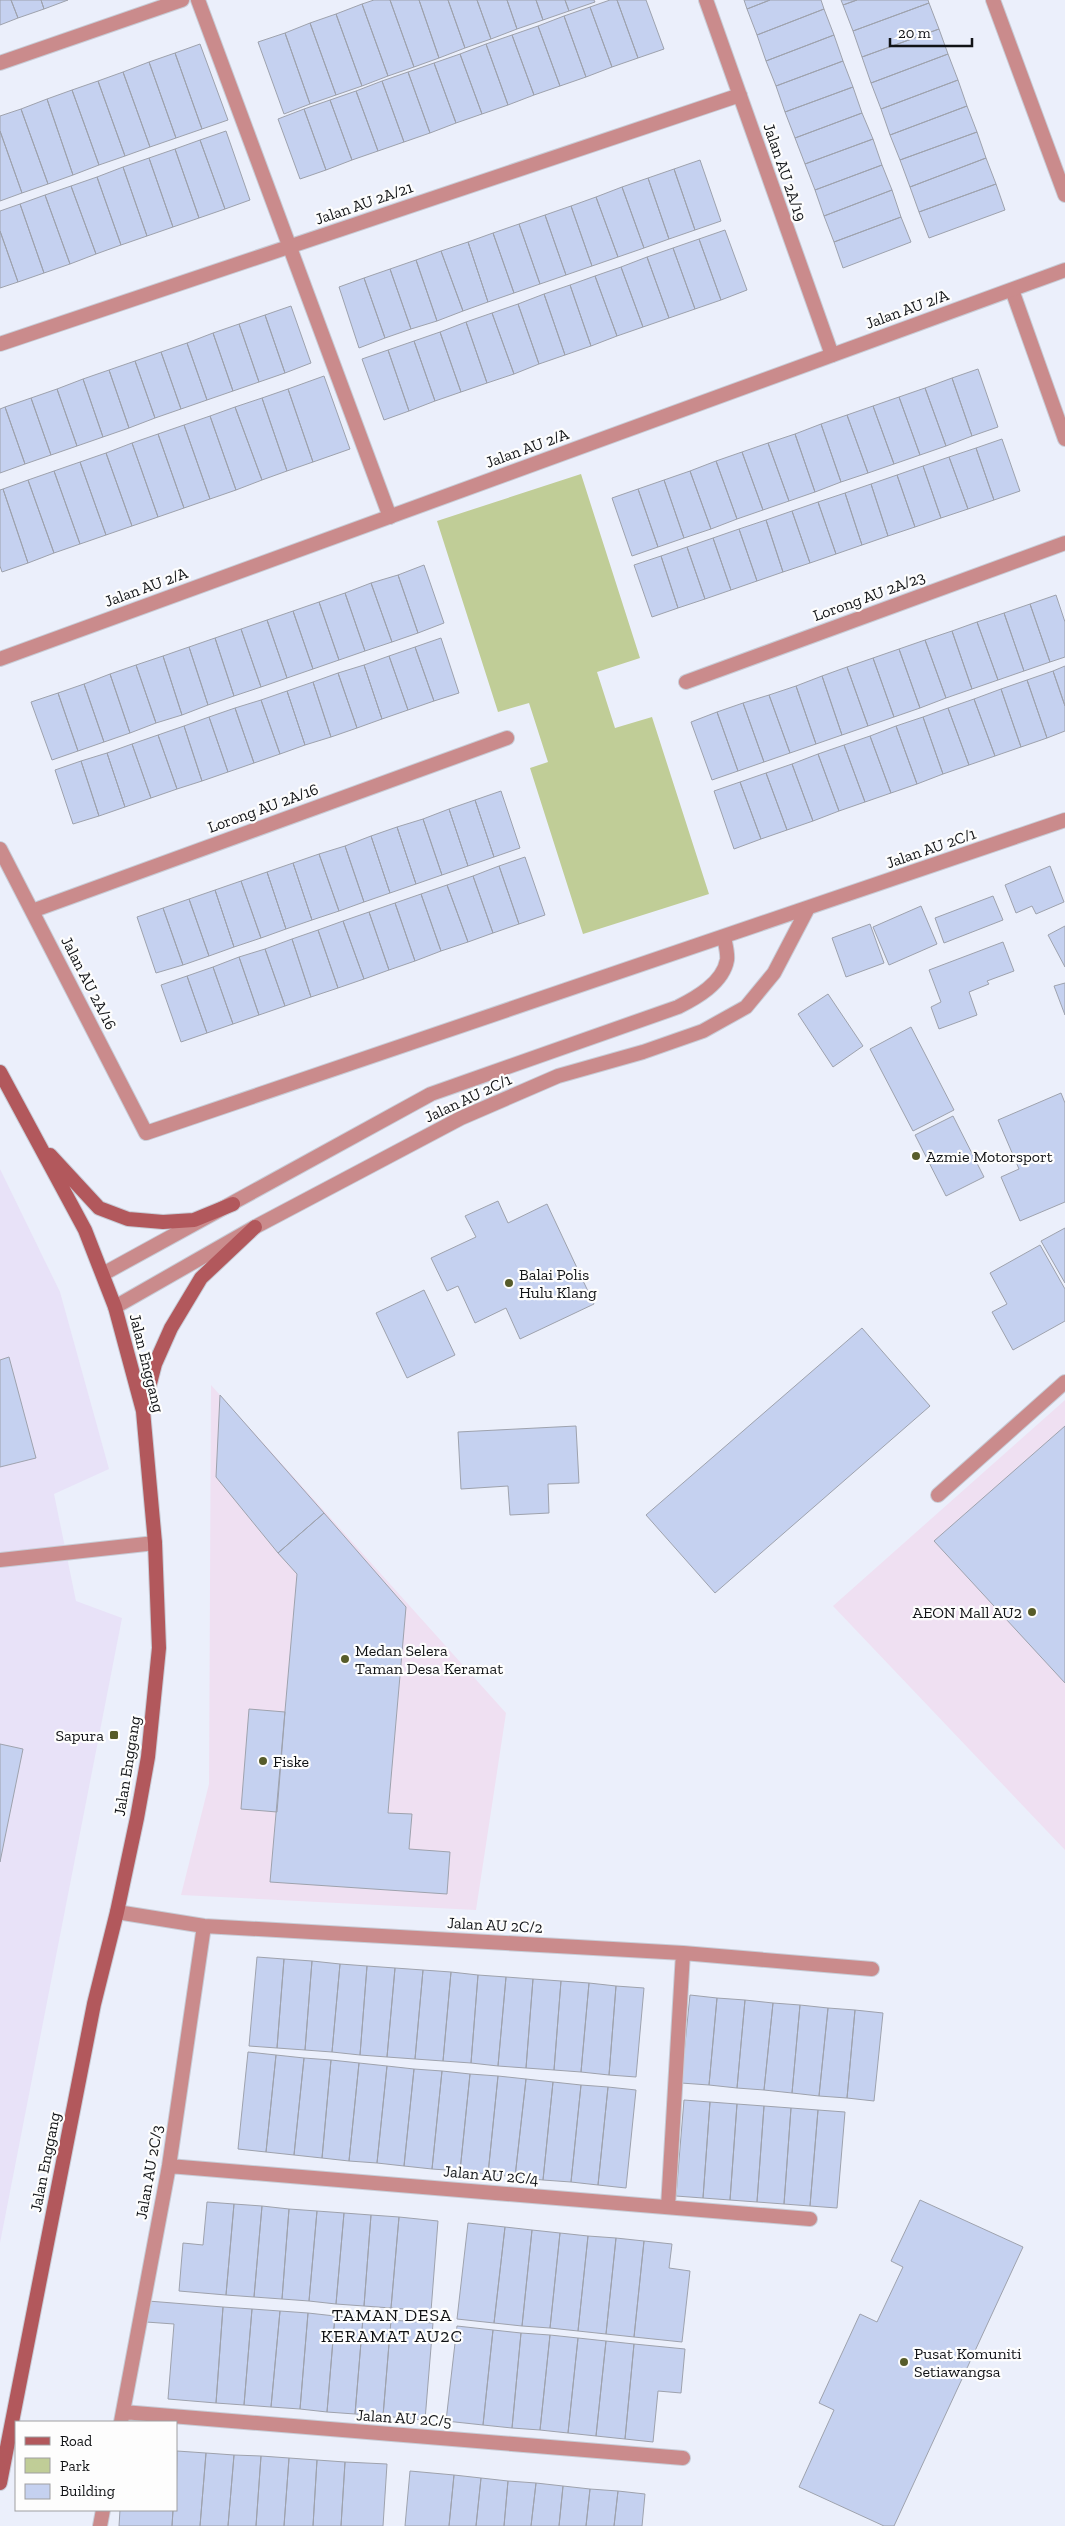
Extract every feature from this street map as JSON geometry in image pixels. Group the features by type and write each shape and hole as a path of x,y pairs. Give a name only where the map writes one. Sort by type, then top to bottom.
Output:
{"main road":[{"name":"Jalan Enggang","path":"0,1072 85,1230 104,1274 115,1307 143,1411 155,1543 159,1648 148,1757 117,1912 94,2004 0,2483"},
{"path":"34,1138 99,1208 128,1219 163,1222 194,1220 233,1204"},
{"path":"143,1411 155,1364 171,1328 201,1278 254,1227"}],"street":[{"path":"0,63 182,0"},
{"path":"198,0 390,517"},
{"name":"Jalan AU 2A/19","path":"706,0 832,355"},
{"path":"996,1 1065,195"},
{"name":"Jalan AU 2A/21","path":"0,344 740,95"},
{"name":"Jalan AU 2/A","path":"0,659 1065,270"},
{"path":"1012,290 1065,439"},
{"name":"Lorong AU 2A/23","path":"686,682 1065,543"},
{"name":"Lorong AU 2A/16","path":"32,910 507,738"},
{"name":"Jalan AU 2C/1","path":"146,1133 1065,820"},
{"name":"Jalan AU 2A/16","path":"0,849 146,1133"},
{"name":"Jalan AU 2C/1","path":"115,1307 254,1227 461,1118 558,1076 643,1052 703,1030 746,1008 774,973 808,908"},
{"name":"Jalan AU 2C/1","path":"104,1274 431,1094 678,1007 701,996 718,978 727,960 724,937"},
{"path":"938,1495 1065,1382"},
{"path":"0,1560 155,1543"},
{"name":"Jalan AU 2C/2","path":"117,1912 204,1926 683,1953 872,1969"},
{"name":"Jalan AU 2C/3","path":"122,2417 169,2166 204,1926"},
{"path":"668,2207 683,1953"},
{"name":"Jalan AU 2C/4","path":"169,2166 810,2219"},
{"name":"Jalan AU 2C/5","path":"122,2417 177,2421"},
{"name":"Jalan AU 2C/5","path":"178,2421 683,2458"},
{"path":"100,2526 103,2511"}],"shaded area":[{"path":"0,1169 60,1292 109,1469 54,1494 76,1601 122,1618 0,2243"},
{"path":"211,1385 506,1713 476,1910 181,1895 209,1784"},
{"path":"1065,1400 1065,1850 833,1606"}],"green space":[{"path":"581,474 640,658 597,672 615,728 652,717 709,894 583,934 530,768 548,762 529,703 498,712 437,521"}],"building":[{"path":"0,0 11,0 18,18 0,25"},
{"path":"11,0 41,0 44,9 18,18"},
{"path":"41,0 68,0 44,9"},
{"path":"374,0 390,0 414,67 388,76 362,4"},
{"path":"390,0 419,0 439,58 414,67"},
{"path":"419,0 448,0 465,48 439,58"},
{"path":"448,0 477,0 491,39 465,48"},
{"path":"477,0 507,0 517,29 491,39"},
{"path":"507,0 536,0 543,20 517,29"},
{"path":"536,0 565,0 569,11 543,20"},
{"path":"565,0 594,0 595,2 569,11"},
{"path":"610,0 617,0 638,58 612,67 590,7"},
{"path":"617,0 646,0 664,49 638,58"},
{"path":"744,0 770,0 747,9"},
{"path":"770,0 821,0 824,9 757,35 747,9"},
{"path":"841,0 857,0 843,5"},
{"path":"857,0 928,0 929,3 853,31 843,5"},
{"path":"929,3 939,29 862,57 853,31"},
{"path":"362,4 388,76 362,86 336,14"},
{"path":"590,7 612,67 586,77 564,16"},
{"path":"824,9 834,35 766,61 757,35"},
{"path":"336,14 362,86 336,95 310,23"},
{"path":"564,16 586,77 560,86 538,26"},
{"path":"310,23 336,95 310,104 285,33"},
{"path":"538,26 560,86 534,95 512,35"},
{"path":"939,29 948,54 871,83 862,57"},
{"path":"285,33 310,104 284,114 258,42"},
{"path":"512,35 534,95 508,105 486,44"},
{"path":"834,35 843,61 776,86 766,61"},
{"path":"200,44 228,120 202,129 175,53"},
{"path":"486,44 508,105 482,114 460,54"},
{"path":"175,53 202,129 176,138 149,62"},
{"path":"460,54 482,114 456,123 434,63"},
{"path":"948,54 958,80 881,109 871,83"},
{"path":"843,61 853,87 785,112 776,86"},
{"path":"149,62 176,138 150,147 123,72"},
{"path":"434,63 456,123 430,133 408,72"},
{"path":"123,72 150,147 125,156 98,81"},
{"path":"408,72 430,133 404,142 382,81"},
{"path":"958,80 967,106 890,135 881,109"},
{"path":"98,81 125,156 99,165 72,90"},
{"path":"382,81 404,142 378,151 356,91"},
{"path":"853,87 862,113 795,138 785,112"},
{"path":"72,90 99,165 73,175 47,99"},
{"path":"356,91 378,151 352,160 330,100"},
{"path":"47,99 73,175 48,184 21,109"},
{"path":"330,100 352,160 326,170 304,109"},
{"path":"967,106 977,132 900,160 890,135"},
{"path":"21,109 48,184 22,193 0,131 0,116"},
{"path":"304,109 326,170 300,179 278,119"},
{"path":"862,113 873,139 805,164 795,138"},
{"path":"0,131 22,193 0,201"},
{"path":"226,131 250,200 225,209 200,140"},
{"path":"977,132 986,158 910,187 900,160"},
{"path":"873,139 882,165 815,190 805,164"},
{"path":"200,140 225,209 199,218 175,149"},
{"path":"175,149 199,218 173,227 149,158"},
{"path":"149,158 173,227 147,236 123,167"},
{"path":"986,158 996,184 919,212 910,187"},
{"path":"700,160 721,221 695,230 674,169"},
{"path":"882,165 892,190 824,216 815,190"},
{"path":"123,167 147,236 121,245 97,177"},
{"path":"674,169 695,230 669,239 648,178"},
{"path":"97,177 121,245 96,254 71,186"},
{"path":"648,178 669,239 644,248 622,187"},
{"path":"996,184 1005,210 929,238 919,212"},
{"path":"71,186 96,254 70,264 45,195"},
{"path":"622,187 644,248 618,257 596,197"},
{"path":"892,190 901,217 834,242 824,216"},
{"path":"45,195 70,264 44,273 20,204"},
{"path":"596,197 618,257 592,266 571,206"},
{"path":"20,204 44,273 18,282 0,231 0,211"},
{"path":"571,206 592,266 566,275 545,215"},
{"path":"545,215 566,275 540,284 519,224"},
{"path":"901,217 911,242 843,268 834,242"},
{"path":"519,224 540,284 514,293 493,233"},
{"path":"725,230 747,290 721,300 699,239"},
{"path":"0,231 18,282 0,288"},
{"path":"493,233 514,293 488,302 468,242"},
{"path":"699,239 721,300 695,309 673,248"},
{"path":"468,242 488,302 463,311 441,251"},
{"path":"673,248 695,309 669,318 647,257"},
{"path":"441,251 463,311 437,321 416,260"},
{"path":"647,257 669,318 643,327 621,267"},
{"path":"416,260 437,321 411,329 390,269"},
{"path":"621,267 643,327 617,336 595,276"},
{"path":"390,269 411,329 385,338 364,278"},
{"path":"595,276 617,336 591,346 570,285"},
{"path":"364,278 385,338 359,348 339,287"},
{"path":"570,285 591,346 565,355 544,294"},
{"path":"544,294 565,355 539,364 518,304"},
{"path":"518,304 539,364 514,374 492,313"},
{"path":"291,306 311,363 285,373 265,315"},
{"path":"492,313 514,374 487,383 466,322"},
{"path":"265,315 285,373 259,382 239,324"},
{"path":"466,322 487,383 461,392 440,332"},
{"path":"239,324 259,382 233,391 213,333"},
{"path":"440,332 461,392 435,401 414,341"},
{"path":"213,333 233,391 207,400 187,343"},
{"path":"414,341 435,401 409,411 388,350"},
{"path":"187,343 207,400 181,409 161,352"},
{"path":"388,350 409,411 384,420 362,359"},
{"path":"161,352 181,409 155,418 135,361"},
{"path":"135,361 155,418 129,428 109,370"},
{"path":"978,369 998,427 972,436 952,378"},
{"path":"109,370 129,428 103,437 83,379"},
{"path":"324,376 350,449 313,462 288,389"},
{"path":"952,378 972,436 946,446 925,388"},
{"path":"83,379 103,437 77,446 57,389"},
{"path":"925,388 946,446 920,455 899,397"},
{"path":"57,389 77,446 51,455 31,398"},
{"path":"288,389 313,462 287,471 262,398"},
{"path":"899,397 920,455 894,464 873,406"},
{"path":"31,398 51,455 25,464 5,407"},
{"path":"262,398 287,471 262,480 235,407"},
{"path":"873,406 894,464 868,473 847,415"},
{"path":"5,407 25,464 0,473 0,409"},
{"path":"235,407 262,480 236,490 210,416"},
{"path":"847,415 868,473 841,482 821,424"},
{"path":"210,416 236,490 210,499 184,425"},
{"path":"821,424 841,482 815,492 795,434"},
{"path":"184,425 210,499 184,508 158,434"},
{"path":"158,434 184,508 158,517 132,443"},
{"path":"795,434 815,492 789,501 768,443"},
{"path":"1002,439 1020,491 994,500 976,448"},
{"path":"132,443 158,517 132,526 106,453"},
{"path":"768,443 789,501 763,510 742,452"},
{"path":"976,448 994,500 968,509 949,457"},
{"path":"742,452 763,510 737,519 716,461"},
{"path":"106,453 132,526 106,535 80,462"},
{"path":"949,457 968,509 941,518 923,466"},
{"path":"716,461 737,519 711,529 690,471"},
{"path":"80,462 106,535 80,544 54,471"},
{"path":"923,466 941,518 915,527 897,475"},
{"path":"54,471 80,544 54,553 28,480"},
{"path":"690,471 711,529 684,538 664,480"},
{"path":"897,475 915,527 888,536 871,484"},
{"path":"28,480 54,553 28,563 3,489"},
{"path":"664,480 684,538 658,547 638,489"},
{"path":"871,484 888,536 862,545 845,493"},
{"path":"3,489 28,563 2,572 0,566 0,490"},
{"path":"638,489 658,547 632,556 612,498"},
{"path":"845,493 862,545 836,554 818,502"},
{"path":"818,502 836,554 810,563 792,511"},
{"path":"792,511 810,563 783,572 766,520"},
{"path":"766,520 783,572 757,581 739,529"},
{"path":"739,529 757,581 731,590 713,538"},
{"path":"713,538 731,590 705,599 687,547"},
{"path":"687,547 705,599 678,608 661,556"},
{"path":"661,556 678,608 652,617 634,565"},
{"path":"424,565 444,623 418,633 398,575"},
{"path":"398,575 418,633 392,642 371,583"},
{"path":"371,583 392,642 365,651 345,593"},
{"path":"345,593 365,651 339,660 319,602"},
{"path":"1056,595 1065,622 1065,657 1050,662 1030,604"},
{"path":"319,602 339,660 313,669 293,611"},
{"path":"1030,604 1050,662 1024,671 1004,613"},
{"path":"293,611 313,669 287,678 267,620"},
{"path":"1004,613 1024,671 998,680 977,622"},
{"path":"267,620 287,678 261,687 241,629"},
{"path":"977,622 998,680 972,689 952,631"},
{"path":"241,629 261,687 234,696 215,638"},
{"path":"952,631 972,689 946,698 925,640"},
{"path":"215,638 234,696 208,705 189,647"},
{"path":"441,638 459,693 434,701 415,647"},
{"path":"925,640 946,698 920,708 899,649"},
{"path":"189,647 208,705 182,715 163,656"},
{"path":"415,647 434,701 408,710 389,656"},
{"path":"899,649 920,708 894,717 873,658"},
{"path":"163,656 182,715 156,723 136,665"},
{"path":"389,656 408,710 382,719 364,665"},
{"path":"873,658 894,717 868,726 847,667"},
{"path":"136,665 156,723 130,733 110,674"},
{"path":"364,665 382,719 357,728 338,673"},
{"path":"1065,666 1065,706 1053,671"},
{"path":"847,667 868,726 842,735 822,676"},
{"path":"1053,671 1065,706 1065,731 1047,738 1027,680"},
{"path":"338,673 357,728 331,737 313,682"},
{"path":"110,674 130,733 104,742 84,684"},
{"path":"822,676 842,735 816,744 796,686"},
{"path":"1027,680 1047,738 1021,747 1001,689"},
{"path":"313,682 331,737 305,745 287,691"},
{"path":"84,684 104,742 78,751 58,693"},
{"path":"796,686 816,744 790,753 769,695"},
{"path":"1001,689 1021,747 995,756 974,699"},
{"path":"287,691 305,745 280,754 261,700"},
{"path":"58,693 78,751 52,760 31,702"},
{"path":"769,695 790,753 764,762 743,703"},
{"path":"974,699 995,756 969,765 948,708"},
{"path":"261,700 280,754 254,763 235,708"},
{"path":"743,703 764,762 738,771 717,712"},
{"path":"235,708 254,763 228,772 209,717"},
{"path":"948,708 969,765 943,774 923,717"},
{"path":"717,712 738,771 712,780 691,722"},
{"path":"209,717 228,772 202,781 184,726"},
{"path":"923,717 943,774 917,784 896,726"},
{"path":"184,726 202,781 177,789 158,735"},
{"path":"896,726 917,784 891,793 870,736"},
{"path":"158,735 177,789 151,798 132,744"},
{"path":"870,736 891,793 865,802 844,745"},
{"path":"132,744 151,798 125,807 107,753"},
{"path":"844,745 865,802 839,811 818,754"},
{"path":"107,753 125,807 99,816 81,761"},
{"path":"818,754 839,811 813,821 792,764"},
{"path":"81,761 99,816 73,824 55,770"},
{"path":"792,764 813,821 787,830 766,773"},
{"path":"766,773 787,830 761,839 740,782"},
{"path":"740,782 761,839 734,849 714,791"},
{"path":"501,791 520,848 494,857 475,800"},
{"path":"475,800 494,857 468,866 449,809"},
{"path":"449,809 468,866 442,875 423,819"},
{"path":"423,819 442,875 416,884 397,827"},
{"path":"397,827 416,884 390,893 371,836"},
{"path":"371,836 390,893 364,902 345,846"},
{"path":"345,846 364,902 339,911 319,854"},
{"path":"319,854 339,911 312,920 293,863"},
{"path":"525,857 545,915 519,924 499,866"},
{"path":"293,863 312,920 286,929 267,872"},
{"path":"499,866 519,924 493,933 473,876"},
{"path":"1050,866 1064,902 1036,914 1032,906 1016,913 1005,885"},
{"path":"267,872 286,929 261,938 241,881"},
{"path":"473,876 493,933 468,942 447,885"},
{"path":"241,881 261,938 234,947 215,890"},
{"path":"447,885 468,942 441,951 421,894"},
{"path":"215,890 234,947 209,956 189,899"},
{"path":"421,894 441,951 415,961 395,903"},
{"path":"993,896 1003,920 944,943 935,918"},
{"path":"189,899 209,956 183,965 163,908"},
{"path":"395,903 415,961 389,970 369,912"},
{"path":"921,906 937,944 889,965 873,927"},
{"path":"163,908 183,965 156,973 137,917"},
{"path":"369,912 389,970 364,979 343,921"},
{"path":"343,921 364,979 338,988 318,930"},
{"path":"870,924 884,963 846,977 832,938"},
{"path":"1065,926 1065,967 1048,935"},
{"path":"318,930 338,988 311,997 292,939"},
{"path":"292,939 311,997 285,1006 265,949"},
{"path":"1003,942 1014,971 987,981 989,984 969,992 977,1015 939,1029 931,1007 941,1002 929,970"},
{"path":"265,949 285,1006 259,1015 239,957"},
{"path":"239,957 259,1015 233,1024 213,967"},
{"path":"213,967 233,1024 207,1033 187,976"},
{"path":"187,976 207,1033 181,1042 161,985"},
{"path":"1065,983 1065,1015 1054,986"},
{"path":"828,994 863,1046 833,1067 798,1014"},
{"path":"911,1027 954,1110 913,1131 870,1049"},
{"path":"1061,1093 1065,1103 1065,1202 1020,1221 1001,1177 1019,1169 998,1120"},
{"path":"953,1116 984,1177 946,1196 915,1135"},
{"path":"498,1201 508,1223 547,1204 594,1304 520,1339 506,1308 475,1323 458,1286 447,1291 431,1258 476,1237 465,1216"},
{"path":"1065,1228 1065,1283 1041,1241"},
{"path":"1040,1245 1065,1289 1065,1321 1013,1350 992,1312 1007,1304 990,1273"},
{"path":"424,1290 455,1355 407,1378 376,1313"},
{"path":"862,1328 930,1406 715,1593 646,1515"},
{"path":"9,1357 36,1458 0,1467 0,1360"},
{"path":"220,1395 324,1513 278,1553 216,1477"},
{"path":"576,1426 579,1483 548,1484 549,1513 510,1515 508,1486 461,1489 458,1432"},
{"name":"AEON Mall AU2","path":"1065,1426 1065,1683 934,1541"},
{"name":"Medan Selera Taman Desa Keramat","path":"324,1513 406,1607 388,1813 412,1814 409,1849 450,1852 447,1894 270,1882 297,1574 278,1553"},
{"name":"Fiske","path":"249,1709 285,1712 277,1812 241,1809"},
{"path":"0,1744 23,1749 0,1862"},
{"path":"257,1957 284,1959 277,2048 249,2046"},
{"path":"284,1959 312,1961 305,2050 277,2048"},
{"path":"312,1961 340,1964 332,2052 305,2050"},
{"path":"340,1964 367,1966 360,2055 332,2052"},
{"path":"367,1966 395,1968 387,2057 360,2055"},
{"path":"395,1968 423,1970 415,2059 387,2057"},
{"path":"423,1970 451,1972 443,2061 415,2059"},
{"path":"451,1972 478,1975 471,2063 443,2061"},
{"path":"478,1975 506,1977 498,2066 471,2063"},
{"path":"506,1977 533,1979 526,2068 498,2066"},
{"path":"533,1979 561,1981 554,2070 526,2068"},
{"path":"561,1981 589,1983 581,2072 554,2070"},
{"path":"589,1983 616,1986 609,2075 581,2072"},
{"path":"616,1986 644,1988 636,2077 609,2075"},
{"path":"690,1995 717,1998 709,2085 681,2083"},
{"path":"717,1998 745,2000 737,2088 709,2085"},
{"path":"745,2000 773,2003 764,2090 737,2088"},
{"path":"773,2003 800,2005 792,2093 764,2090"},
{"path":"800,2005 828,2008 819,2096 792,2093"},
{"path":"828,2008 855,2010 847,2098 819,2096"},
{"path":"855,2010 883,2013 874,2101 847,2098"},
{"path":"248,2052 276,2055 266,2152 238,2149"},
{"path":"276,2055 304,2058 294,2155 266,2152"},
{"path":"304,2058 331,2060 322,2158 294,2155"},
{"path":"331,2060 359,2063 349,2161 322,2158"},
{"path":"359,2063 387,2066 377,2163 349,2161"},
{"path":"387,2066 414,2069 404,2166 377,2163"},
{"path":"414,2069 442,2071 432,2169 404,2166"},
{"path":"442,2071 470,2074 460,2171 432,2169"},
{"path":"470,2074 498,2076 488,2174 460,2171"},
{"path":"498,2076 526,2079 515,2177 488,2174"},
{"path":"526,2079 553,2082 543,2180 515,2177"},
{"path":"553,2082 581,2085 571,2182 543,2180"},
{"path":"581,2085 608,2087 598,2185 571,2182"},
{"path":"608,2087 636,2090 626,2188 598,2185"},
{"path":"684,2100 710,2102 703,2198 676,2196"},
{"path":"710,2102 737,2104 730,2200 703,2198"},
{"path":"737,2104 764,2106 757,2202 730,2200"},
{"path":"764,2106 791,2108 784,2204 757,2202"},
{"path":"791,2108 818,2110 810,2206 784,2204"},
{"path":"818,2110 845,2112 837,2208 810,2206"},
{"name":"Pusat Komuniti Setiawangsa","path":"920,2200 1023,2247 894,2526 884,2526 799,2487 834,2410 819,2403 860,2314 877,2322 903,2267 891,2261"},
{"path":"207,2202 234,2204 226,2295 179,2291 183,2243 203,2245"},
{"path":"234,2204 262,2206 254,2297 226,2295"},
{"path":"262,2206 289,2209 282,2299 254,2297"},
{"path":"289,2209 317,2211 309,2301 282,2299"},
{"path":"317,2211 344,2213 336,2304 309,2301"},
{"path":"344,2213 371,2215 364,2306 336,2304"},
{"path":"371,2215 399,2217 391,2308 364,2306"},
{"path":"399,2217 438,2221 431,2311 391,2308"},
{"path":"468,2223 505,2227 494,2323 457,2319"},
{"path":"505,2227 532,2230 522,2326 494,2323"},
{"path":"532,2230 560,2233 550,2328 522,2326"},
{"path":"560,2233 588,2236 578,2331 550,2328"},
{"path":"588,2236 616,2238 606,2334 578,2331"},
{"path":"616,2238 644,2241 634,2337 606,2334"},
{"path":"644,2241 672,2244 669,2268 690,2271 682,2342 634,2337"},
{"path":"148,2301 223,2307 216,2403 168,2399 174,2324 146,2322"},
{"path":"223,2307 252,2309 244,2405 216,2403"},
{"path":"252,2309 280,2311 271,2407 244,2405"},
{"path":"280,2311 308,2313 300,2409 271,2407"},
{"path":"308,2313 335,2316 327,2412 300,2409"},
{"path":"335,2316 363,2318 355,2414 327,2412"},
{"path":"363,2318 391,2320 383,2416 355,2414"},
{"path":"391,2320 433,2323 425,2420 383,2416"},
{"path":"457,2326 493,2330 483,2425 446,2421"},
{"path":"493,2330 521,2333 512,2428 483,2425"},
{"path":"521,2333 550,2335 540,2430 512,2428"},
{"path":"550,2335 578,2338 568,2433 540,2430"},
{"path":"578,2338 606,2341 596,2436 568,2433"},
{"path":"606,2341 634,2344 625,2439 596,2436"},
{"path":"634,2344 685,2349 681,2393 658,2391 653,2442 625,2439"},
{"path":"178,2451 206,2453 200,2526 172,2526 173,2511 178,2511"},
{"path":"206,2453 234,2455 228,2526 200,2526"},
{"path":"234,2455 261,2456 256,2526 228,2526"},
{"path":"261,2456 289,2458 284,2526 256,2526"},
{"path":"289,2458 317,2460 313,2526 284,2526"},
{"path":"317,2460 345,2462 341,2526 313,2526"},
{"path":"345,2462 387,2464 383,2526 341,2526"},
{"path":"410,2471 454,2475 449,2526 405,2526"},
{"path":"454,2475 481,2478 476,2526 449,2526"},
{"path":"481,2478 508,2481 504,2526 476,2526"},
{"path":"508,2481 536,2483 531,2526 504,2526"},
{"path":"536,2483 563,2486 559,2526 531,2526"},
{"path":"563,2486 590,2489 586,2526 559,2526"},
{"path":"590,2489 618,2491 614,2526 586,2526"},
{"path":"618,2491 645,2494 642,2526 614,2526"},
{"path":"120,2511 173,2511 172,2526 119,2526"}],"place":[{"name":"Azmie Motorsport","path":"916,1156"},
{"name":"Balai Polis Hulu Klang","path":"509,1283"},
{"name":"AEON Mall AU2","path":"1032,1612"},
{"name":"Medan Selera Taman Desa Keramat","path":"345,1659"},
{"name":"Sapura","path":"114,1735"},
{"name":"Fiske","path":"263,1761"},
{"name":"Pusat Komuniti Setiawangsa","path":"904,2362"}],"district":[{"name":"TAMAN DESA KERAMAT AU2C","path":"392,2325"}]}
